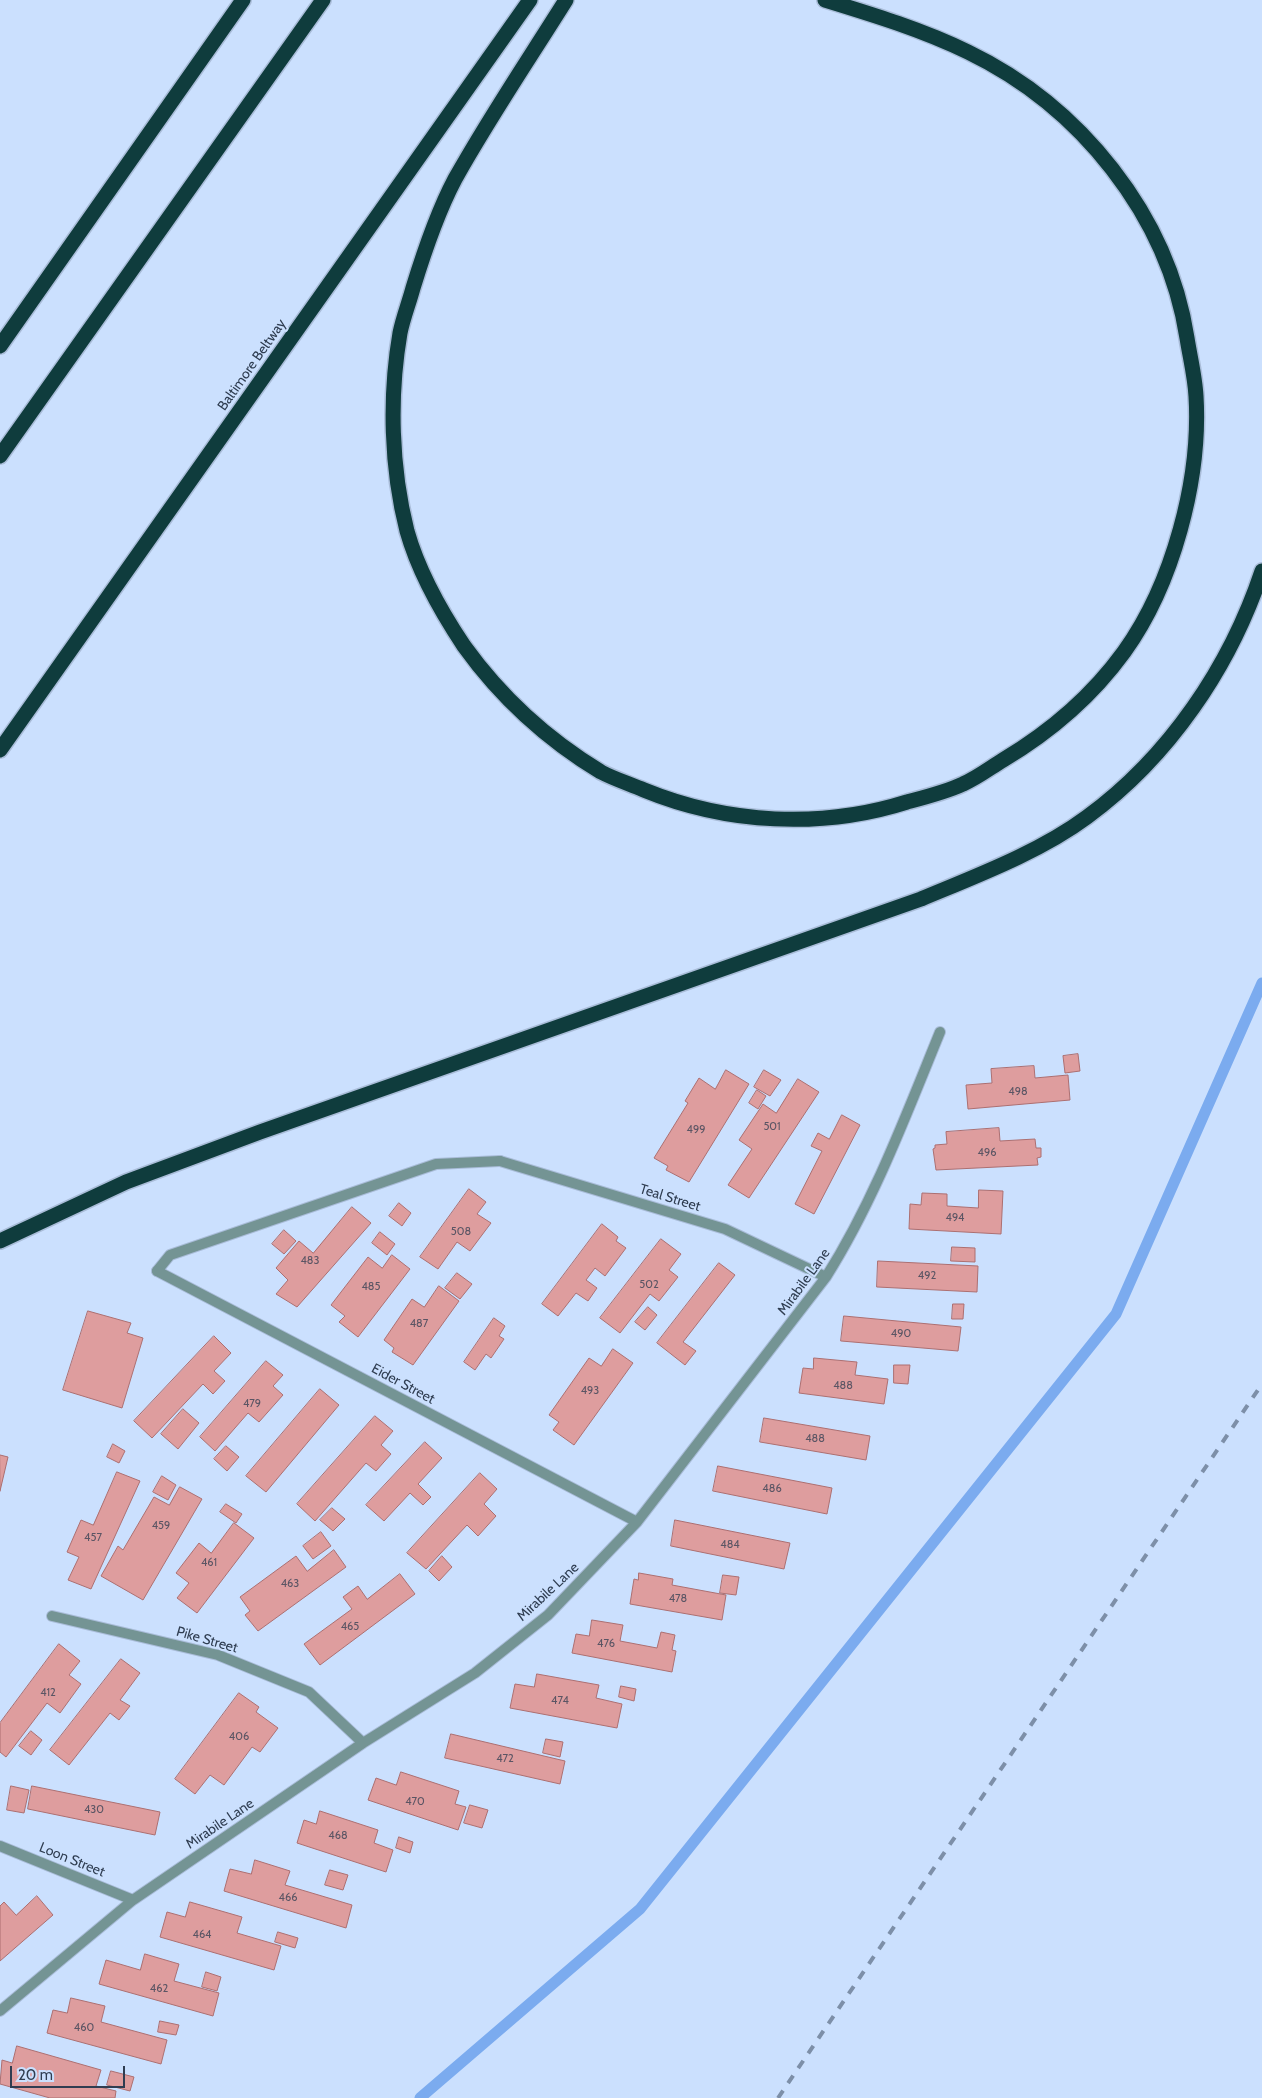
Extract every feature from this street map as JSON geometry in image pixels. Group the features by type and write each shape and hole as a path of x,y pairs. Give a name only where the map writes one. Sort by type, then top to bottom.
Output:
{"highway":[{"path":"0,346 243,0"},
{"path":"0,456 323,0"},
{"name":"Baltimore Beltway","path":"0,750 530,0"},
{"path":"566,0 453,183 424,253 401,329 393,398 396,468 408,534 442,613 484,673 537,726 604,774 667,800 738,817 806,820 878,812 961,786 1027,745 1085,699 1126,650 1156,596 1179,534 1194,463 1196,396 1184,316 1160,244 1124,182 1076,128 1022,83 971,53 908,26 825,0"},
{"path":"0,1241 126,1182 260,1132 921,899 1015,859 1087,817 1125,784 1187,718 1218,670 1262,571"}],"street":[{"name":"Mirabile Lane","path":"0,2011 134,1900 362,1743 475,1673 495,1658 548,1614 637,1522 826,1277 847,1244 881,1175 940,1032"},
{"name":"Teal Street","path":"156,1271 170,1255 436,1164 500,1161 725,1230 826,1277"},
{"name":"Eider Street","path":"156,1271 637,1522"},
{"name":"Pike Street","path":"52,1616 218,1655 309,1692 362,1743"},
{"name":"Loon Street","path":"0,1846 134,1900"}],"building":[{"path":"1078,1054 1080,1071 1065,1073 1063,1056"},
{"path":"1034,1066 1035,1078 1068,1075 1070,1100 968,1109 966,1085 992,1083 991,1069"},
{"path":"726,1070 749,1084 689,1182 666,1170 668,1166 654,1158 688,1103 685,1101 699,1078 715,1089"},
{"path":"764,1070 781,1080 770,1096 754,1087"},
{"path":"798,1079 819,1092 749,1198 728,1185 752,1149 739,1140 763,1104 776,1113"},
{"path":"757,1090 766,1096 758,1109 749,1103"},
{"path":"842,1115 860,1125 814,1214 795,1204 822,1151 811,1146 818,1133 829,1139"},
{"path":"999,1128 1000,1141 1035,1139 1036,1148 1041,1148 1041,1157 1037,1158 1038,1165 936,1170 933,1149 935,1145 947,1144 946,1132"},
{"path":"469,1189 486,1202 477,1214 491,1223 470,1251 457,1242 438,1269 420,1257"},
{"path":"979,1190 1003,1191 1001,1234 909,1229 910,1204 921,1205 922,1193 947,1194 947,1206 978,1208"},
{"path":"399,1203 411,1213 402,1226 389,1216"},
{"path":"352,1207 371,1223 297,1307 276,1294 288,1280 276,1268 299,1241 313,1253"},
{"path":"602,1224 618,1237 616,1241 626,1248 605,1276 595,1268 586,1280 597,1288 588,1301 576,1293 558,1316 542,1304"},
{"path":"284,1230 296,1241 284,1254 272,1244"},
{"path":"380,1232 395,1244 387,1255 372,1243"},
{"path":"661,1239 681,1254 669,1270 678,1277 659,1301 650,1294 620,1333 600,1318"},
{"path":"952,1247 975,1248 975,1262 951,1261"},
{"path":"392,1255 410,1269 358,1337 339,1322 345,1316 331,1305 368,1257 382,1268"},
{"path":"878,1261 978,1266 977,1292 877,1287"},
{"path":"719,1263 735,1275 683,1342 696,1351 685,1365 657,1343"},
{"path":"457,1273 472,1284 460,1299 445,1288"},
{"path":"439,1286 459,1301 413,1365 392,1352 394,1348 384,1340 412,1299 424,1307"},
{"path":"953,1304 964,1304 963,1319 952,1319"},
{"path":"648,1307 657,1315 645,1330 635,1322"},
{"path":"88,1311 131,1323 127,1333 143,1338 122,1408 63,1390"},
{"path":"844,1316 961,1327 958,1351 841,1341"},
{"path":"494,1318 505,1326 499,1336 504,1339 491,1358 486,1354 475,1370 464,1362"},
{"path":"214,1336 231,1353 214,1371 225,1381 213,1394 203,1384 152,1438 134,1421"},
{"path":"613,1349 633,1363 574,1445 553,1430 559,1422 549,1415 589,1358 601,1366"},
{"path":"814,1358 857,1362 855,1375 888,1379 884,1404 799,1393 803,1368 813,1369"},
{"path":"266,1361 283,1375 273,1386 283,1395 259,1422 248,1413 215,1451 200,1437"},
{"path":"894,1365 910,1365 908,1384 894,1383"},
{"path":"320,1389 339,1405 266,1492 246,1476"},
{"path":"183,1409 199,1423 178,1449 161,1434"},
{"path":"375,1416 393,1431 381,1445 391,1454 376,1471 366,1463 315,1521 297,1504"},
{"path":"764,1418 870,1436 866,1460 760,1442"},
{"path":"425,1442 442,1458 418,1484 431,1497 423,1505 410,1493 384,1521 366,1505"},
{"path":"113,1444 125,1451 119,1463 107,1457"},
{"path":"226,1446 239,1457 227,1471 214,1459"},
{"path":"0,1455 8,1457 0,1491"},
{"path":"718,1466 832,1488 827,1514 713,1491"},
{"path":"117,1472 140,1481 91,1589 68,1580 79,1557 67,1552 81,1520 93,1525"},
{"path":"480,1473 497,1489 484,1504 496,1516 478,1536 467,1525 426,1569 407,1553"},
{"path":"162,1476 176,1485 168,1500 153,1492"},
{"path":"180,1487 202,1499 143,1600 101,1576 118,1546 123,1550 154,1497 169,1505"},
{"path":"226,1504 242,1514 236,1523 220,1512"},
{"path":"332,1508 345,1519 333,1531 320,1520"},
{"path":"675,1520 790,1543 784,1569 671,1546"},
{"path":"234,1523 254,1538 197,1613 177,1598 189,1583 176,1573 199,1543 211,1553"},
{"path":"321,1532 331,1546 313,1559 303,1546"},
{"path":"334,1550 346,1567 258,1631 245,1615 250,1611 240,1597 296,1556 307,1571"},
{"path":"442,1556 452,1567 439,1581 429,1571"},
{"path":"639,1573 673,1579 672,1585 726,1595 722,1620 630,1604 634,1579 638,1580"},
{"path":"400,1574 415,1594 320,1665 304,1644 352,1609 343,1597 358,1586 367,1599"},
{"path":"723,1575 739,1577 736,1595 720,1593"},
{"path":"592,1620 623,1625 620,1641 657,1648 661,1632 675,1635 672,1650 676,1651 672,1672 572,1653 576,1634 589,1636"},
{"path":"59,1644 80,1661 69,1675 81,1684 60,1713 47,1703 6,1757 0,1752 0,1723"},
{"path":"121,1659 140,1673 120,1700 130,1706 119,1720 110,1713 69,1765 50,1750"},
{"path":"537,1674 599,1685 596,1698 622,1704 617,1728 510,1708 515,1684 534,1687"},
{"path":"621,1686 636,1689 634,1701 619,1697"},
{"path":"239,1693 259,1707 256,1712 278,1728 260,1752 252,1747 224,1785 210,1775 195,1794 175,1779"},
{"path":"31,1731 42,1740 31,1755 19,1746"},
{"path":"451,1734 565,1761 560,1784 445,1758"},
{"path":"546,1739 563,1742 560,1757 543,1753"},
{"path":"401,1772 459,1791 455,1804 466,1807 458,1830 368,1800 376,1778 396,1785"},
{"path":"11,1786 29,1790 24,1813 7,1810"},
{"path":"32,1786 160,1812 155,1835 28,1809"},
{"path":"470,1805 488,1810 482,1828 464,1823"},
{"path":"320,1811 378,1830 374,1843 393,1850 386,1872 297,1843 304,1820 316,1824"},
{"path":"399,1837 413,1842 410,1853 396,1848"},
{"path":"255,1860 290,1871 285,1885 352,1905 346,1928 224,1891 230,1869 251,1874"},
{"path":"330,1870 348,1875 343,1890 325,1885"},
{"path":"37,1896 53,1915 0,1961 0,1906 4,1902 16,1915"},
{"path":"190,1902 242,1917 237,1933 281,1946 274,1970 160,1937 167,1912 185,1917"},
{"path":"278,1932 298,1938 295,1948 275,1942"},
{"path":"145,1954 179,1964 174,1981 219,1993 213,2016 99,1984 106,1960 140,1970"},
{"path":"206,1972 221,1977 217,1991 202,1987"},
{"path":"71,1998 105,2006 101,2022 167,2040 161,2064 47,2033 53,2010 67,2013"},
{"path":"160,2021 179,2025 176,2035 158,2032"},
{"path":"17,2046 101,2070 96,2086 116,2091 115,2098 50,2098 0,2084 2,2060 12,2063"},
{"path":"111,2071 134,2077 130,2091 107,2085"}],"waterway":[{"path":"420,2098 640,1909 1116,1314 1262,983"}],"railway":[{"path":"778,2098 1262,1384"}]}
